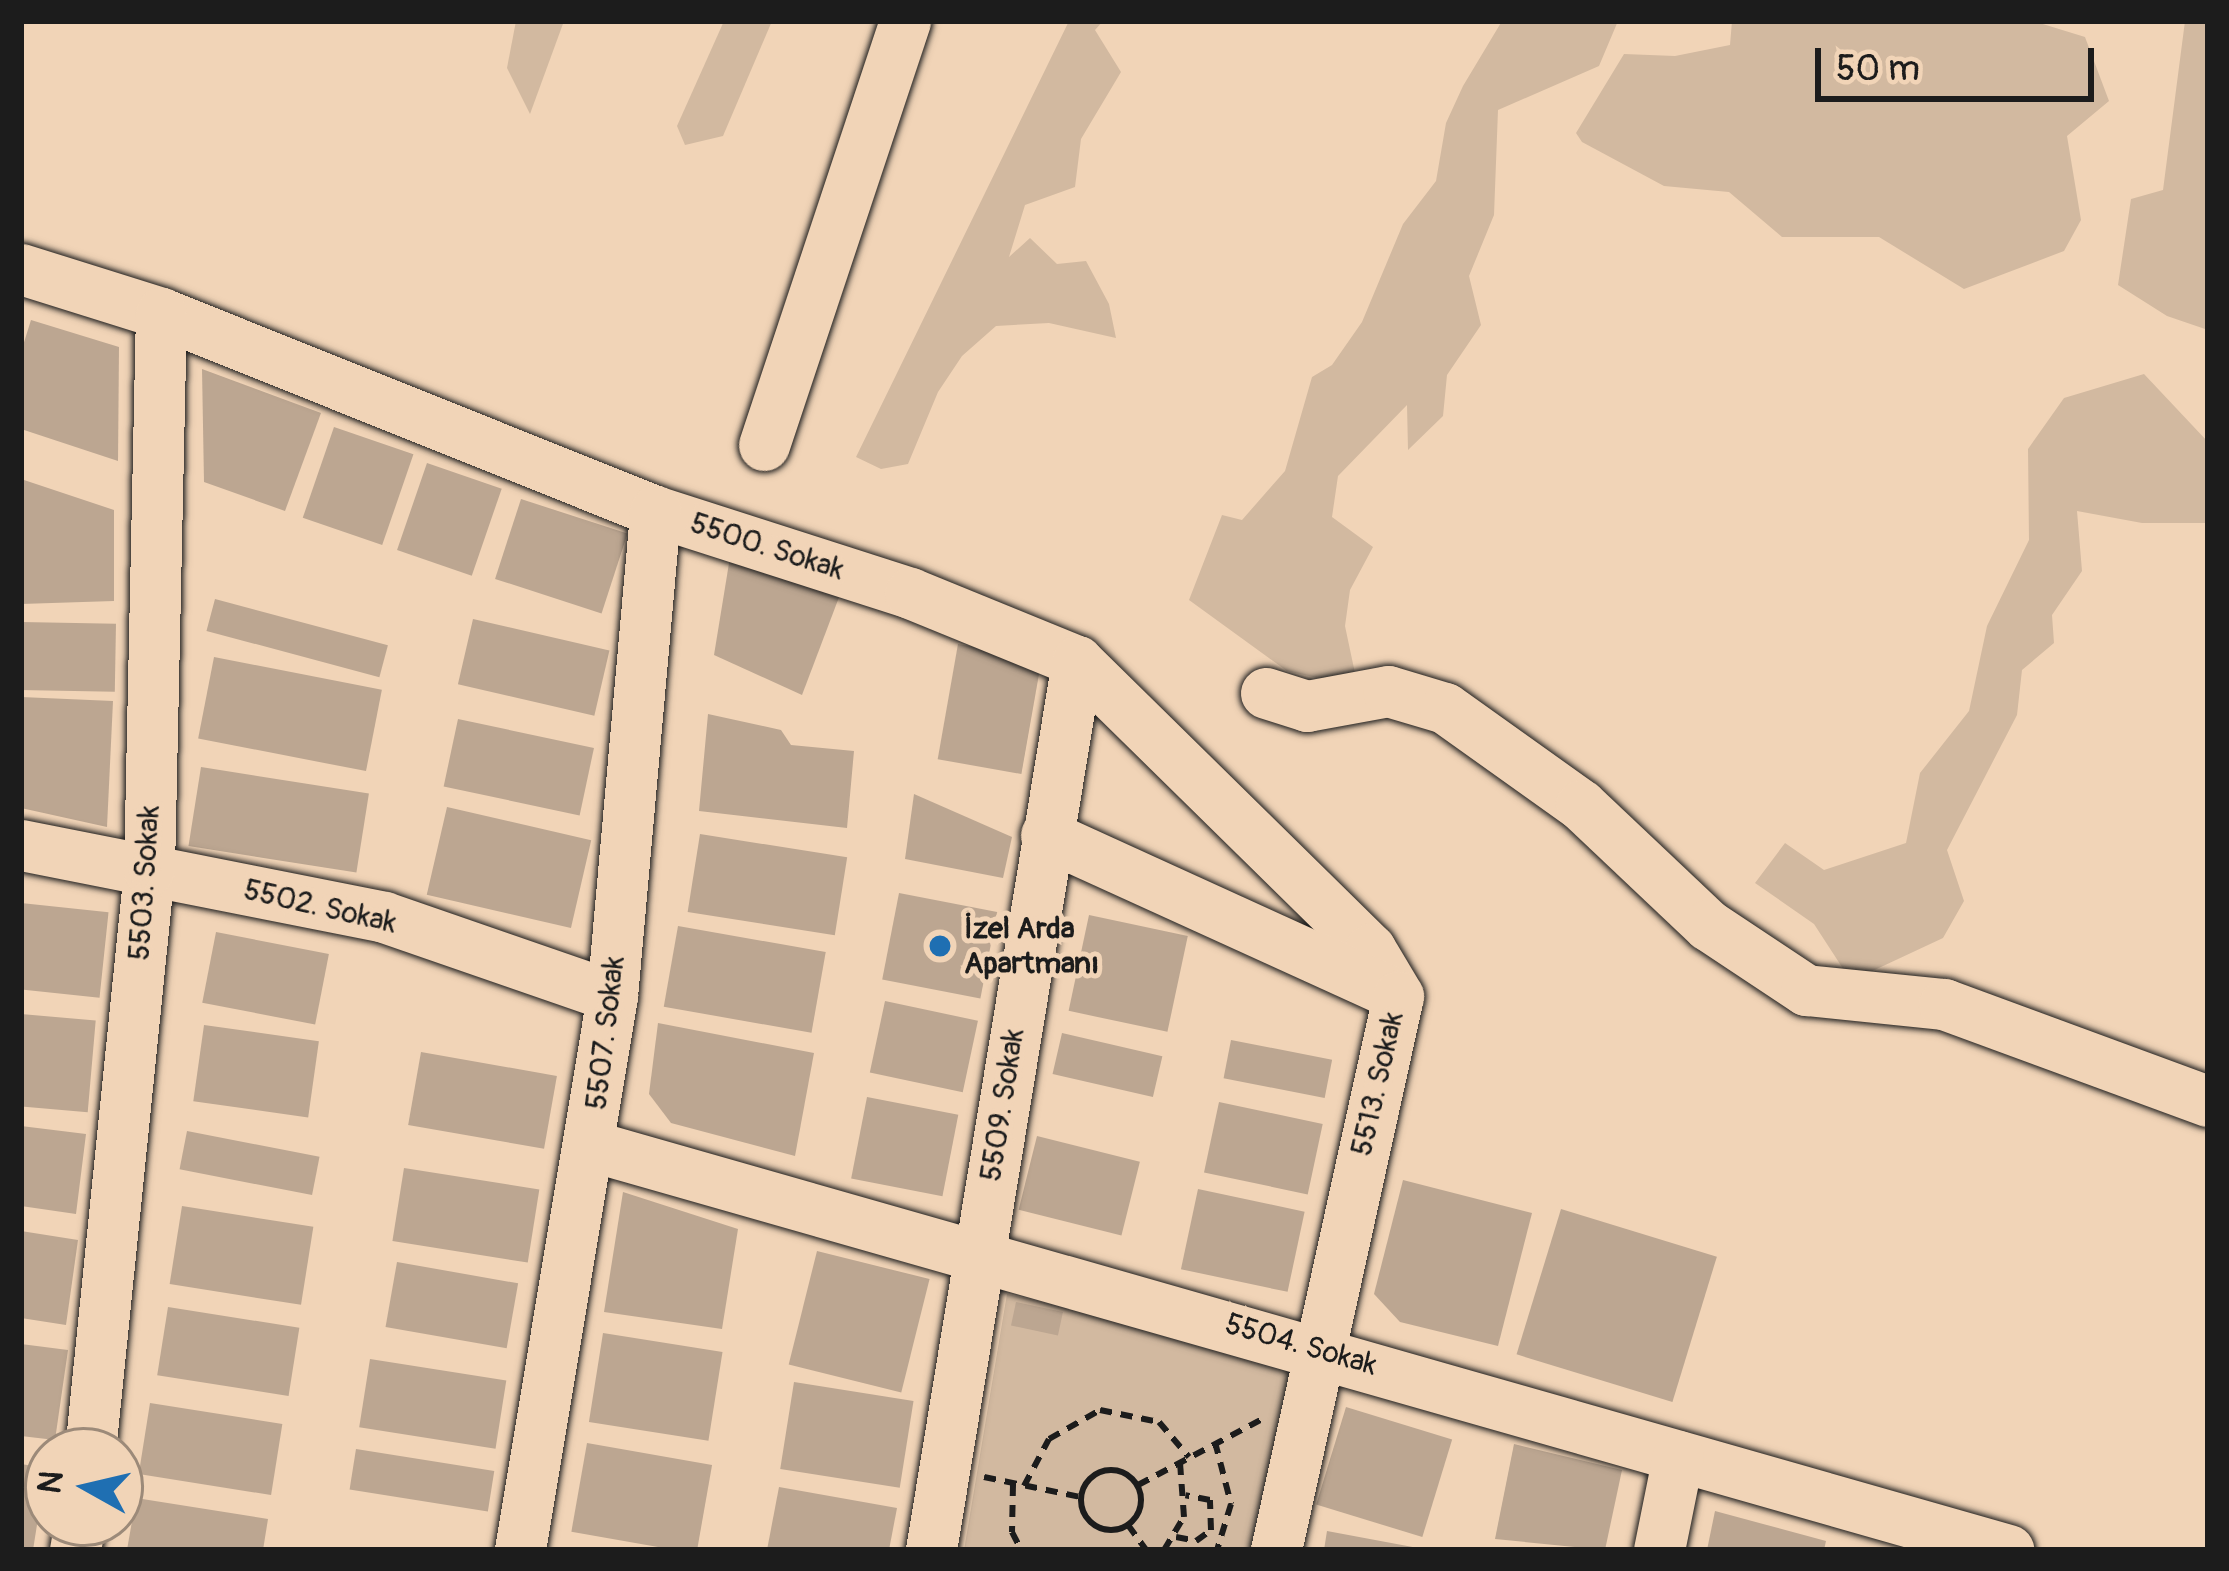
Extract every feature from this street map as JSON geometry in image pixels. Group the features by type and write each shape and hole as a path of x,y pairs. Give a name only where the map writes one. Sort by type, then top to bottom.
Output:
{"street":[{"path":"764,445 905,21"},
{"name":"5500. Sokak","path":"21,269 161,314 655,511 910,593 1077,661 1370,949 1398,996"},
{"name":"5503. Sokak","path":"92,1427 149,870 161,314"},
{"name":"5507. Sokak","path":"520,1550 592,1146 612,996 655,511"},
{"name":"5509. Sokak","path":"931,1550 1077,661"},
{"path":"1266,693 1307,706 1388,691 1445,708 1581,805 1708,925 1806,990 1944,1004 2208,1101"},
{"name":"5513. Sokak","path":"1046,835 1398,996 1276,1550"},
{"name":"5502. Sokak","path":"21,844 384,917 612,996"},
{"name":"5504. Sokak","path":"592,1146 980,1258 1313,1373 1678,1456 2008,1550"},
{"path":"1659,1550 1678,1456"}],"path":[{"path":"1138,1485 1215,1442 1313,1373"},
{"path":"1024,1486 1049,1439 1100,1410 1159,1422 1184,1460 1185,1496 1175,1537 1164,1550"},
{"path":"1215,1442 1231,1504 1217,1550"},
{"path":"947,1469 1081,1497"},
{"path":"1105,1470 1124,1472 1138,1485 1142,1504 1128,1525 1094,1525 1081,1497 1089,1479 1105,1470"},
{"path":"1013,1483 1012,1532 1022,1550"},
{"path":"1175,1537 1196,1541 1211,1530 1210,1501 1185,1496"},
{"path":"1128,1525 1146,1550"}],"shaded area":[{"path":"516,21 564,21 530,114 507,68"},
{"path":"724,21 772,21 723,136 685,145 677,126"},
{"path":"1069,21 1103,21 1095,30 1121,72 1081,139 1075,187 1025,205 1009,257 1030,238 1057,264 1086,261 1109,304 1116,338 1049,323 996,326 962,356 938,392 908,464 881,469 856,457"},
{"path":"1502,21 1618,21 1599,66 1498,110 1494,215 1469,276 1481,325 1447,375 1443,416 1408,450 1407,405 1338,476 1332,517 1373,547 1350,590 1345,626 1356,678 1335,682 1287,671 1189,600 1222,515 1242,520 1285,471 1312,377 1332,365 1362,322 1403,224 1436,181 1446,123 1463,86"},
{"path":"1732,21 2033,21 2085,37 2109,101 2067,136 2081,220 2064,251 1964,289 1879,237 1782,237 1729,192 1664,186 1582,142 1576,133 1624,54 1675,56 1730,45"},
{"path":"2185,21 2208,21 2208,330 2167,316 2118,285 2131,199 2163,190"},
{"path":"2144,374 2208,442 2208,523 2142,523 2077,511 2082,571 2052,615 2054,643 2022,670 2017,715 1947,850 1964,901 1943,938 1851,981 1814,924 1755,883 1785,843 1824,870 1906,843 1920,773 1969,711 1987,626 2029,540 2028,449 2064,398"},
{"path":"1007,1294 1293,1361 1253,1550 964,1550"}],"building":[{"path":"31,320 119,347 118,461 21,429 21,352"},
{"path":"202,369 321,413 285,511 204,482"},
{"path":"334,427 413,454 382,545 303,518"},
{"path":"427,463 502,489 472,576 397,550"},
{"path":"21,479 114,510 114,601 21,604"},
{"path":"521,499 628,534 602,613 495,579"},
{"path":"731,551 841,592 802,695 714,655"},
{"path":"215,599 388,645 379,677 206,631"},
{"path":"473,619 609,650 594,716 458,684"},
{"path":"21,622 116,624 115,692 21,690"},
{"path":"958,644 1042,659 1021,774 938,759"},
{"path":"214,657 382,690 366,771 198,738"},
{"path":"21,697 113,701 107,827 21,808"},
{"path":"708,714 781,730 791,745 854,751 847,828 699,811"},
{"path":"458,719 594,748 580,815 444,786"},
{"path":"201,767 369,794 356,873 188,846"},
{"path":"914,794 1012,837 1003,878 905,859"},
{"path":"447,807 591,840 571,928 427,895"},
{"path":"700,834 847,857 835,935 688,912"},
{"name":"İzel Arda Apartmanı","path":"899,893 997,912 980,998 882,979"},
{"path":"21,903 109,912 100,998 21,989"},
{"path":"1089,915 1188,936 1167,1032 1069,1011"},
{"path":"678,926 826,952 811,1033 664,1007"},
{"path":"216,932 329,954 315,1025 202,1003"},
{"path":"885,1001 978,1021 963,1092 870,1072"},
{"path":"21,1014 96,1021 88,1112 21,1106"},
{"path":"658,1023 814,1053 795,1156 671,1123 649,1094"},
{"path":"204,1025 319,1041 308,1117 193,1101"},
{"path":"1062,1033 1162,1056 1153,1097 1053,1074"},
{"path":"1231,1040 1332,1060 1325,1098 1224,1078"},
{"path":"421,1052 557,1076 544,1149 408,1125"},
{"path":"867,1097 958,1115 942,1196 851,1178"},
{"path":"1219,1102 1323,1124 1308,1194 1204,1172"},
{"path":"21,1126 86,1134 76,1214 21,1206"},
{"path":"187,1131 320,1157 312,1195 180,1169"},
{"path":"1037,1136 1140,1162 1121,1235 1019,1210"},
{"path":"404,1168 539,1189 528,1263 392,1241"},
{"path":"1403,1180 1532,1213 1498,1346 1400,1322 1374,1294"},
{"path":"1198,1189 1305,1212 1288,1292 1181,1269"},
{"path":"623,1192 738,1229 722,1329 604,1312"},
{"path":"182,1206 313,1227 301,1305 170,1284"},
{"path":"1561,1209 1717,1257 1672,1402 1517,1354"},
{"path":"21,1231 78,1240 66,1325 21,1318"},
{"path":"817,1251 930,1279 901,1393 789,1365"},
{"path":"397,1262 518,1283 507,1348 386,1327"},
{"path":"1016,1302 1063,1312 1058,1335 1011,1325"},
{"path":"168,1307 299,1328 289,1396 157,1375"},
{"path":"603,1333 723,1352 708,1441 589,1422"},
{"path":"21,1344 68,1350 57,1427 24,1427 21,1436"},
{"path":"370,1359 506,1381 496,1449 359,1427"},
{"path":"794,1382 914,1401 900,1488 780,1469"},
{"path":"150,1403 282,1424 271,1495 144,1475"},
{"path":"1346,1407 1452,1439 1422,1537 1316,1505"},
{"path":"587,1443 712,1465 697,1550 571,1532"},
{"path":"1514,1444 1622,1470 1605,1550 1495,1539"},
{"path":"356,1449 494,1471 488,1511 350,1489"},
{"path":"21,1464 24,1547 33,1547 21,1550"},
{"path":"779,1487 897,1508 889,1550 767,1550"},
{"path":"144,1499 268,1519 263,1550 127,1550 144,1547"},
{"path":"1715,1511 1826,1541 1824,1550 1707,1550"},
{"path":"1327,1531 1418,1548 1324,1550"}],"place":[{"name":"İzel Arda Apartmanı","path":"940,946"}]}
